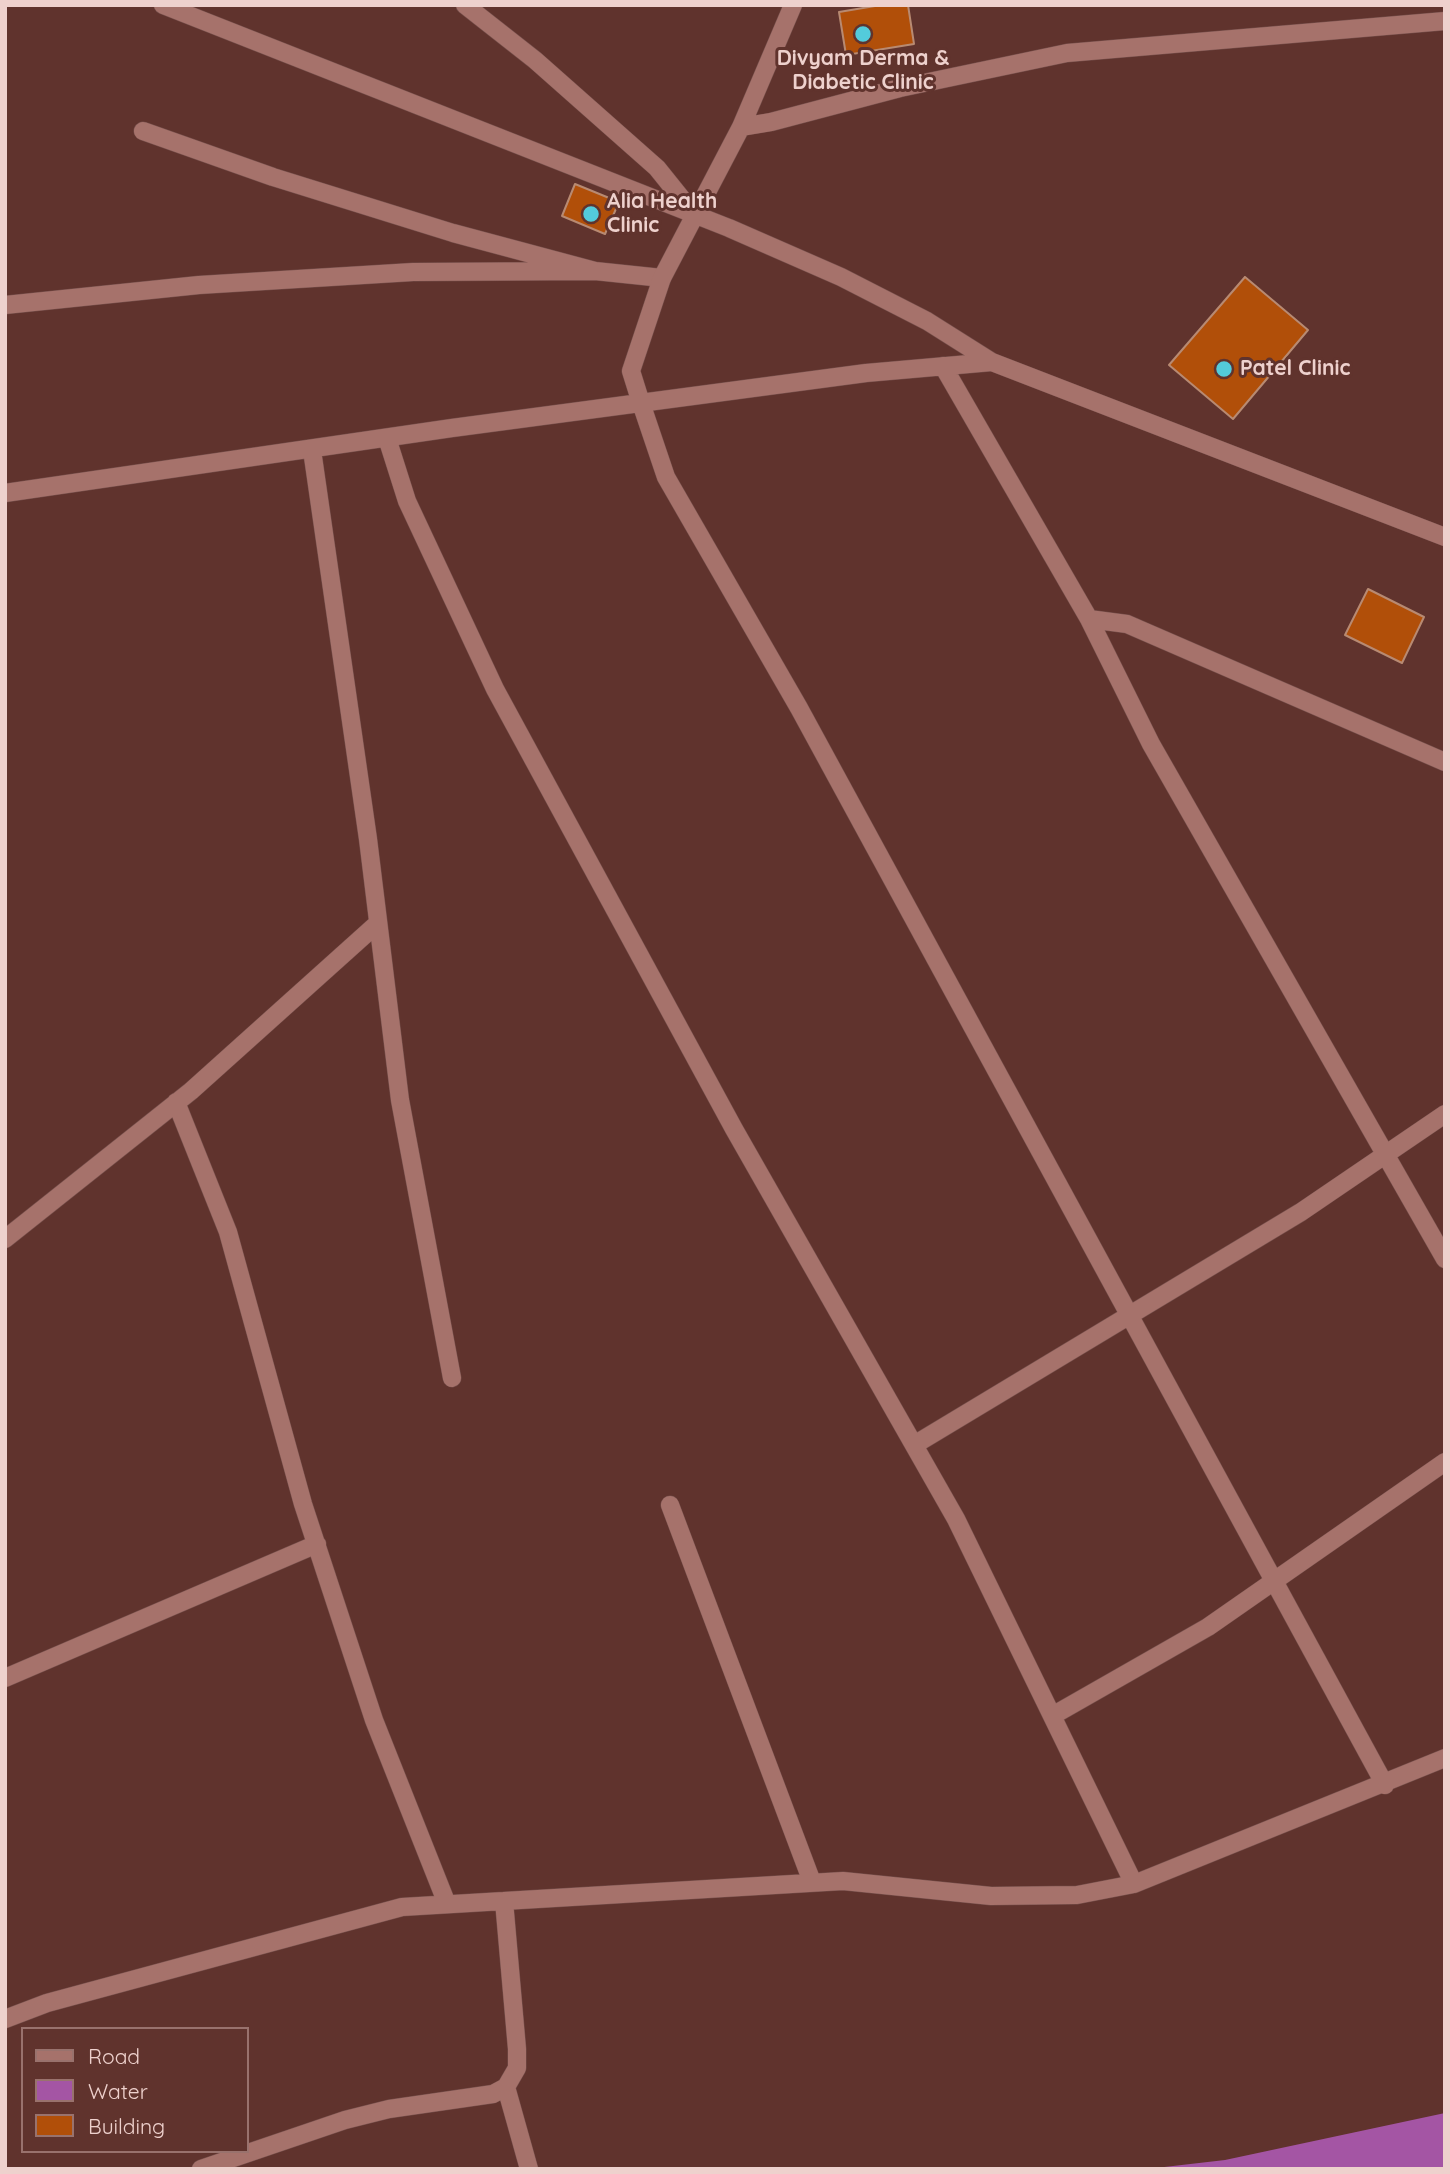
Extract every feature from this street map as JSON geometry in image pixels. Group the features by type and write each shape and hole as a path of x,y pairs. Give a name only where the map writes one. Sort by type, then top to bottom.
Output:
{"street":[{"path":"163,5 694,214 841,277 927,321 992,362 1445,537"},
{"path":"465,5 535,60 657,168 694,214"},
{"path":"793,5 741,127 662,278 631,371 640,403 666,477 799,708 1385,1785"},
{"path":"741,127 771,122 900,88 1067,53 1445,21"},
{"path":"143,131 273,177 427,225 595,271"},
{"path":"5,305 199,285 400,273 595,271 662,278"},
{"path":"5,493 866,373 992,362"},
{"path":"943,366 1089,619 1151,744 1384,1158 1445,1259"},
{"path":"387,438 407,501 495,689 734,1129 956,1519 1134,1884"},
{"path":"312,450 400,1100 452,1378"},
{"path":"1089,619 1127,624 1445,762"},
{"path":"5,1239 176,1102 378,923"},
{"path":"176,1102 228,1232 317,1544 374,1720 447,1904"},
{"path":"914,1445 1131,1316 1384,1158 1445,1114"},
{"path":"1052,1716 1208,1627 1445,1462"},
{"path":"670,1505 812,1882"},
{"path":"5,1678 317,1544"},
{"path":"5,2019 47,2003 402,1907 843,1881 991,1896 1077,1895 1134,1884 1385,1785 1445,1758"},
{"path":"201,2169 345,2120 389,2109 493,2094 506,2087 517,2068 517,2049 504,1901"},
{"path":"506,2087 529,2169"}],"water":[{"path":"1445,2113 1445,2169 1147,2169 1225,2160"}],"building":[{"path":"881,5 908,5 914,44 846,55 839,12"},
{"path":"575,184 619,202 605,234 562,216"},
{"path":"1245,277 1308,330 1233,419 1169,365"},
{"path":"1368,589 1424,617 1402,663 1345,635"}],"place":[{"name":"Divyam Derma & Diabetic Clinic","path":"863,34"},
{"name":"Alia Health Clinic","path":"591,214"},
{"name":"Patel Clinic","path":"1224,369"}]}
